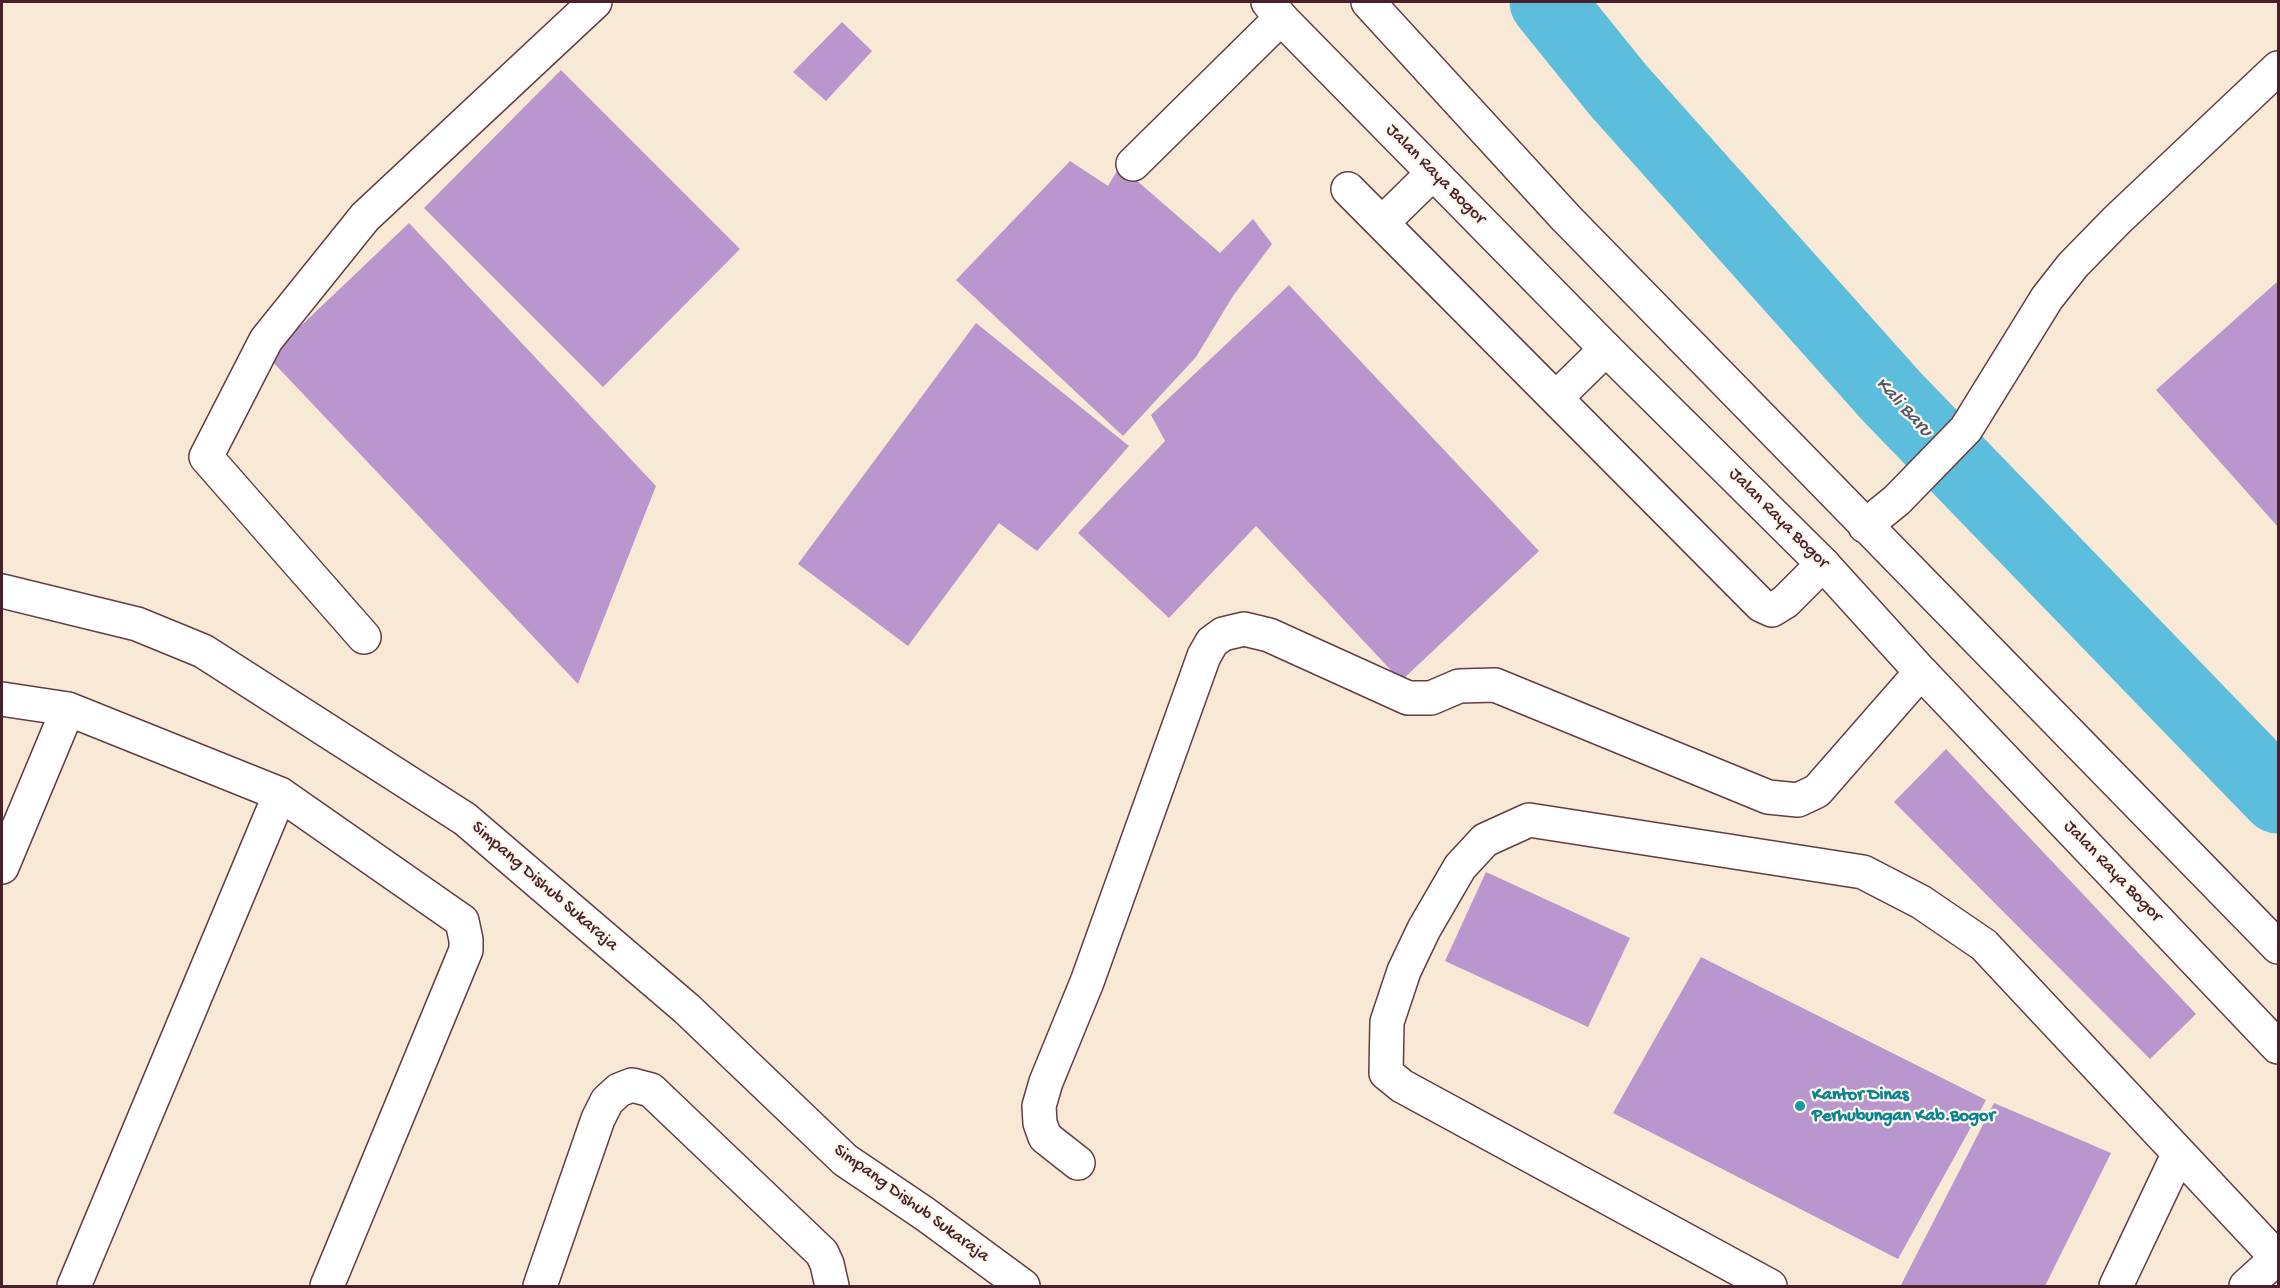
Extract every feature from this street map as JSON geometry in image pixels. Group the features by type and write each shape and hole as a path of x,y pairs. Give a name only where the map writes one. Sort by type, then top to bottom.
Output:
{"main road":[{"path":"364,637 206,457 266,340 365,217 595,2"},
{"path":"1371,3 1566,218 2278,947"},
{"path":"1133,164 1274,10"},
{"name":"Jalan Raya Bogor","path":"1274,10 1606,349 1823,564 1922,672 2278,1047"},
{"path":"1865,526 1897,500 1966,429 2047,298 2073,265 2117,220 2278,68"},
{"path":"1382,223 1433,173"},
{"path":"1348,189 1761,604 1772,610 1785,602 1823,564"},
{"path":"1556,398 1606,349"},
{"name":"Simpang Dishub Sukaraja","path":"2,591 137,624 203,651 465,819 687,1009 845,1160 925,1214 1023,1287"},
{"path":"1078,1163 1045,1137 1040,1124 1039,1106 1046,1082 1087,982 1204,656 1212,642 1223,633 1244,629 1269,635 1408,698 1431,698 1459,686 1495,685 1768,797 1798,800 1817,791 1922,672"},
{"path":"2,699 68,709 280,795 462,921 466,950 327,1287"},
{"path":"2,867 68,709"},
{"path":"75,1287 280,795"},
{"path":"1770,1287 1402,1086 1386,1072 1387,1022 1404,971 1424,930 1460,867 1485,840 1529,820 1863,873 1921,902 1984,945 2178,1155 2278,1258 2246,1287"},
{"path":"540,1287 598,1119 607,1101 619,1090 632,1085 651,1090 822,1253 832,1287"},
{"path":"2116,1287 2178,1155"}],"building":[{"path":"842,22 872,51 826,101 793,72"},
{"path":"561,70 740,249 603,387 424,208"},
{"path":"1070,161 1108,186 1120,166 1220,253 1253,219 1272,244 1233,296 1196,357 1123,436 956,280"},
{"path":"409,223 656,486 578,684 268,357"},
{"path":"2278,281 2278,527 2156,390"},
{"path":"1289,285 1539,551 1401,681 1256,526 1169,618 1078,533 1165,441 1151,415"},
{"path":"976,323 1129,446 1037,551 999,523 908,646 798,564"},
{"path":"1946,749 2196,1014 2150,1059 1894,802"},
{"path":"1486,872 1630,938 1588,1027 1445,961"},
{"name":"Kantor Dinas Perhubungan Kab.Bogor","path":"1701,957 1986,1100 1898,1259 1613,1113"},
{"path":"1994,1103 2111,1153 2045,1286 1901,1285"}],"waterway":[{"name":"Kali Baru","path":"1547,2 1618,90 1892,397 2278,796"}],"place":[{"name":"Kantor Dinas Perhubungan Kab.Bogor","path":"1800,1106"}]}
